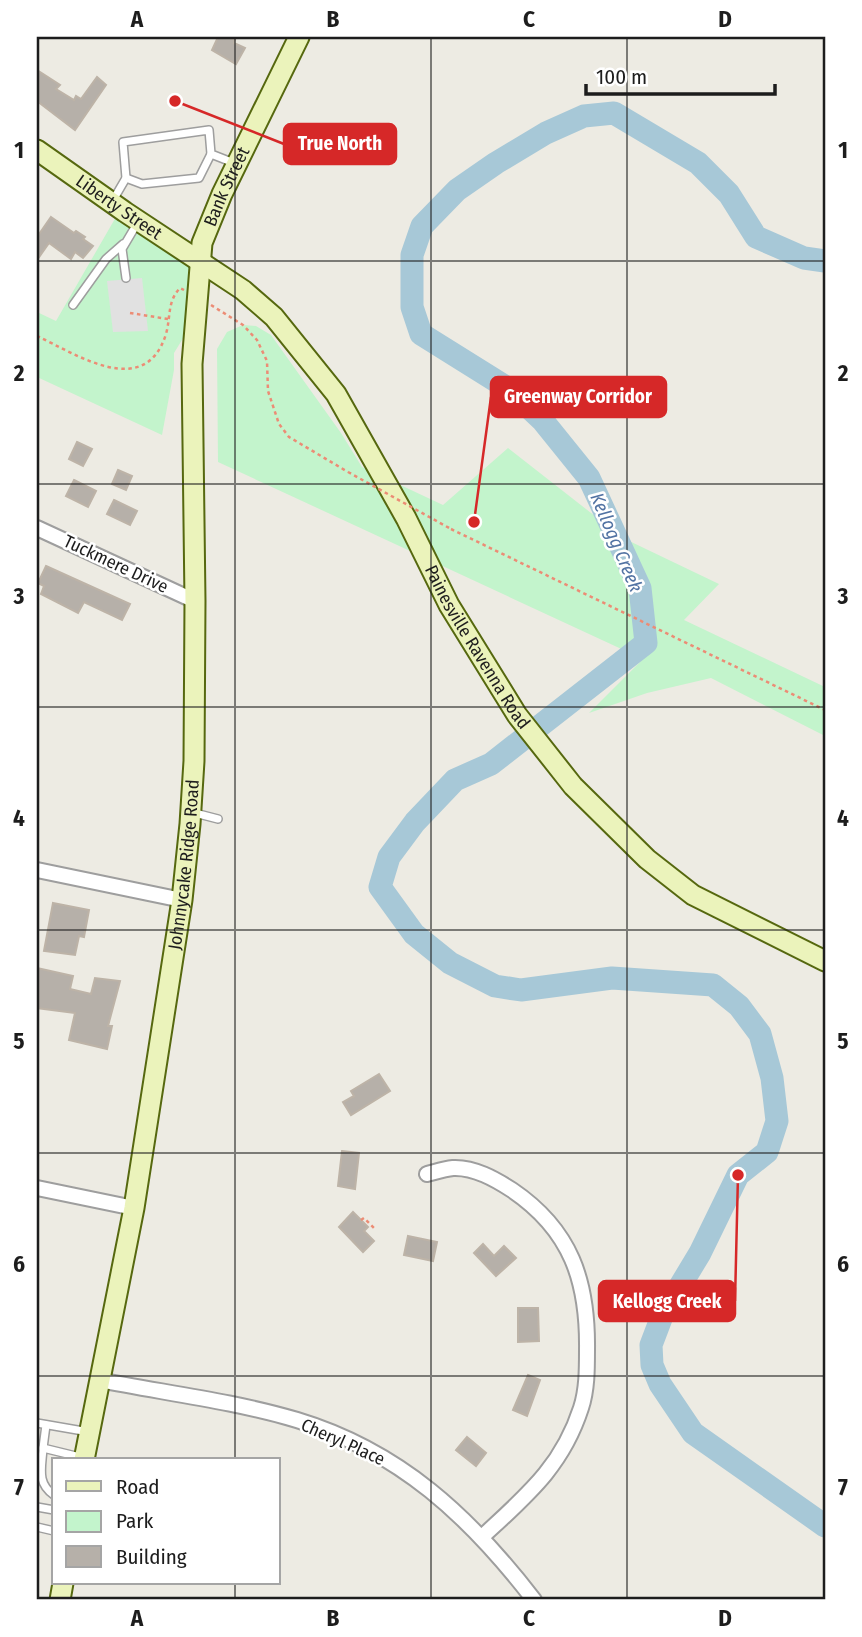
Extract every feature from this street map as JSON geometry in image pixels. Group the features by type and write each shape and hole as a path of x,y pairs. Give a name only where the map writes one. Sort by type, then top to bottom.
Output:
{"main road":[{"name":"Bank Street","path":"200,263 202,243 222,194 299,37"},
{"name":"Liberty Street","path":"37,150 200,263"},
{"name":"Johnnycake Ridge Road","path":"84,1458 134,1208 182,901 194,761 192,389 200,263"},
{"name":"Painesville Ravenna Road","path":"200,263 243,290 274,317 336,394 406,518 449,605 517,715 573,786 647,859 693,895 825,961"}],"street":[{"name":"Tuckmere Drive","path":"37,527 195,601"},
{"path":"37,870 182,901"},
{"path":"427,1174 453,1168 471,1170 505,1186 532,1205 565,1244 582,1286 586,1311 587,1367 583,1404 570,1437 555,1464 540,1482 482,1537"},
{"path":"37,1188 134,1208"},
{"name":"Cheryl Place","path":"99,1380 270,1413 327,1431 365,1448 420,1481 447,1503 482,1537 534,1600"}],"lane":[{"path":"111,203 126,178 123,142 209,130 211,154 198,178 142,184 126,178"},
{"path":"211,154 238,165"},
{"path":"73,305 106,259 123,244 139,222"},
{"path":"123,244 126,278"},
{"path":"190,812 218,819"},
{"path":"37,1423 90,1432"},
{"path":"46,1425 41,1475 45,1489 52,1494"},
{"path":"43,1448 80,1458"}],"path":[{"path":"37,336 100,366 129,370 140,366 158,350 165,336 172,297 180,288 196,295 243,325 257,340 267,361 268,391 279,424 289,437 451,530 825,710"},
{"path":"130,313 169,319"},
{"path":"361,1220 364,1218 374,1228"}],"green space":[{"path":"120,210 195,266 201,309 174,353 174,370 162,435 37,377 37,312 56,321"},
{"path":"243,325 256,326 271,335 362,467 443,505 508,448 623,538 719,584 684,620 825,687 825,736 711,678 647,693 589,713 643,659 218,462 217,349 227,332"}],"shaded area":[{"path":"142,278 148,331 113,332 107,281"}],"building":[{"path":"218,37 229,37 235,40 234,43 245,48 236,64 212,50"},
{"path":"37,70 60,85 56,89 74,100 76,96 81,99 97,77 106,85 75,130 37,101"},
{"path":"51,217 74,233 76,231 85,237 83,239 93,246 83,258 75,252 71,259 49,243 37,260 37,237"},
{"path":"77,442 92,449 83,466 69,459"},
{"path":"118,470 132,476 126,490 112,484"},
{"path":"74,480 96,491 88,507 66,496"},
{"path":"114,500 137,511 130,525 107,514"},
{"path":"46,566 130,604 122,620 84,602 78,613 41,594 44,586 38,583"},
{"path":"53,903 89,910 84,937 79,936 75,955 44,951"},
{"path":"37,968 73,976 70,989 91,994 95,978 120,981 108,1026 112,1026 107,1049 69,1040 75,1013 37,1008"},
{"path":"379,1074 390,1091 351,1115 343,1102 354,1096 351,1091"},
{"path":"342,1151 359,1153 355,1189 338,1186"},
{"path":"353,1212 368,1227 364,1231 374,1241 363,1252 339,1227"},
{"path":"408,1236 437,1242 433,1261 404,1255"},
{"path":"483,1244 494,1256 504,1246 516,1258 496,1276 474,1253"},
{"path":"518,1308 538,1308 539,1341 518,1342"},
{"path":"528,1375 540,1380 527,1416 513,1410"},
{"path":"467,1437 486,1453 476,1466 456,1450"}],"waterway":[{"name":"Kellogg Creek","path":"825,261 804,258 756,237 729,194 698,163 614,113 584,116 546,133 457,190 422,226 412,255 412,307 421,334 509,389 543,421 589,478 640,588 646,643 491,764 455,780 415,822 389,857 380,887 414,934 450,963 495,986 521,990 612,978 713,985 739,1006 760,1034 772,1078 777,1121 767,1152 738,1175 700,1253 662,1316 651,1345 652,1365 660,1384 693,1433 825,1526"}],"place":[{"name":"True North","path":"175,101"},
{"name":"Greenway Corridor","path":"474,522"},
{"name":"Kellogg Creek","path":"738,1175"}]}
